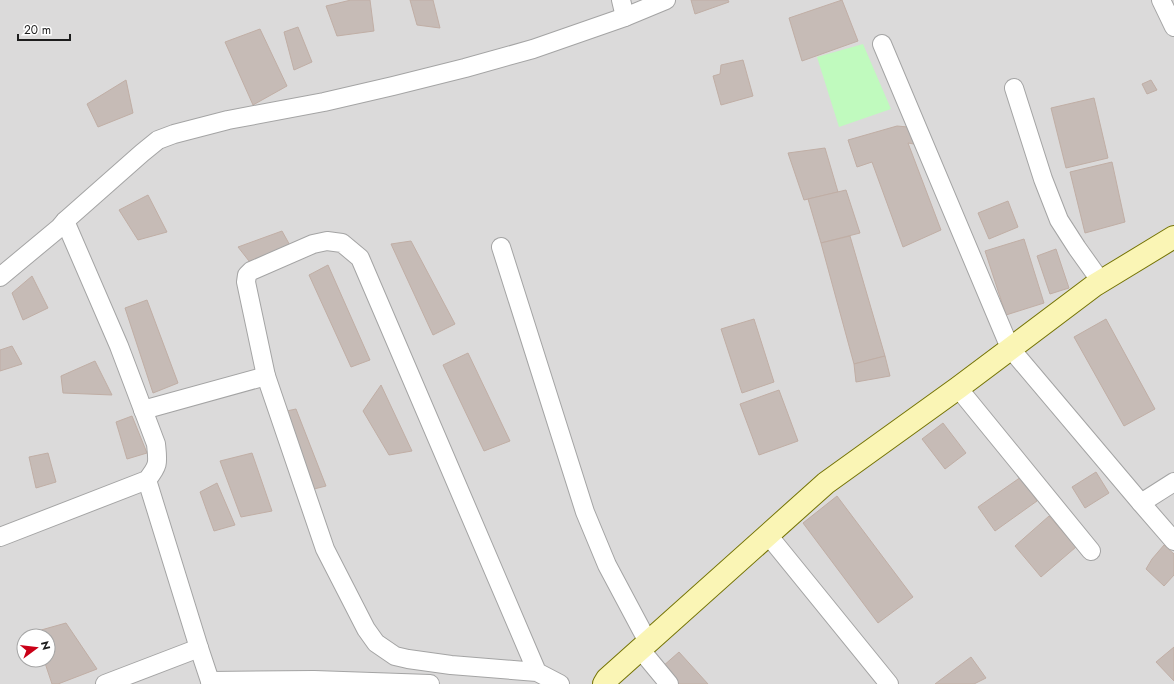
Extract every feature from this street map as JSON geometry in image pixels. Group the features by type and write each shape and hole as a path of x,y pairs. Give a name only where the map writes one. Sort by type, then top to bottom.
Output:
{"main road":[{"path":"604,684 607,679 826,483 958,388 1010,348 1096,280 1119,255 1139,241 1174,221"},
{"path":"1096,280 1174,237"}],"street":[{"path":"621,0 625,17"},
{"path":"0,277 59,228 65,221 158,140 174,134 228,120 324,102 533,49 625,17 666,0"},
{"path":"1161,0 1174,27"},
{"path":"882,44 1010,348 1174,541"},
{"path":"1014,88 1043,179 1059,220 1096,280"},
{"path":"0,537 147,480 156,468 156,444 119,346 65,221"},
{"path":"537,672 360,258 342,243 327,242 313,244 256,268 247,275 246,282 266,376 325,549 366,629 376,644 395,656 408,659 451,665 537,672 560,684"},
{"path":"501,247 585,512 607,565 644,646 668,684"},
{"path":"143,410 266,376"},
{"path":"958,388 1091,551"},
{"path":"147,480 210,683 307,680 430,684"},
{"path":"1141,504 1174,482"},
{"path":"768,535 889,684"},
{"path":"105,684 199,648"}],"shaded area":[{"path":"0,0 1174,0 1174,684 0,684"}],"green space":[{"path":"863,44 891,109 839,127 817,57"}],"building":[{"path":"351,0 370,0 374,31 337,36 326,6"},
{"path":"410,0 433,0 440,28 417,25"},
{"path":"691,0 728,0 729,2 695,14"},
{"path":"842,0 858,41 802,61 789,18"},
{"path":"298,27 312,62 294,70 284,32"},
{"path":"260,29 287,86 253,105 225,42"},
{"path":"743,60 753,96 721,105 713,76 720,74 721,65"},
{"path":"126,80 133,113 98,127 87,104"},
{"path":"1151,80 1157,90 1147,94 1142,84"},
{"path":"1094,98 1108,158 1066,168 1051,108"},
{"path":"897,126 908,127 914,144 908,143 941,230 903,247 872,162 857,167 848,140"},
{"path":"825,148 838,192 804,200 788,153"},
{"path":"1112,162 1125,222 1085,233 1070,172"},
{"path":"846,190 860,233 821,243 808,199"},
{"path":"148,195 167,232 138,240 119,210"},
{"path":"1008,201 1018,227 989,239 978,213"},
{"path":"282,231 292,249 249,261 238,247"},
{"path":"850,236 885,356 854,364 821,243"},
{"path":"1024,239 1044,303 1006,315 985,251"},
{"path":"411,241 455,324 433,335 391,244"},
{"path":"1056,249 1069,288 1050,294 1037,256"},
{"path":"328,265 370,360 351,367 309,275"},
{"path":"32,276 48,308 23,320 12,293"},
{"path":"147,300 178,383 153,393 125,308"},
{"path":"754,319 774,382 742,393 721,329"},
{"path":"1106,319 1155,409 1124,426 1074,337"},
{"path":"12,346 22,364 0,371 0,350"},
{"path":"468,353 510,441 484,451 443,365"},
{"path":"885,356 890,376 856,382 854,364"},
{"path":"95,361 112,395 63,393 61,376"},
{"path":"381,385 412,451 389,455 363,411"},
{"path":"779,390 798,441 759,455 740,404"},
{"path":"296,409 326,486 314,489 282,412"},
{"path":"132,416 147,453 127,459 116,422"},
{"path":"943,423 966,453 945,469 922,439"},
{"path":"48,453 56,482 36,488 29,457"},
{"path":"252,453 272,511 241,517 220,461"},
{"path":"1096,472 1109,493 1085,508 1072,487"},
{"path":"1021,477 1037,501 995,531 978,507"},
{"path":"217,483 235,525 214,531 200,492"},
{"path":"837,496 913,597 878,623 803,523"},
{"path":"1049,516 1076,547 1041,577 1015,546"},
{"path":"1164,545 1174,554 1174,575 1164,586 1146,569"},
{"path":"66,623 97,669 58,684 52,684 47,668 56,668 56,628 48,628"},
{"path":"1174,647 1174,681 1156,662"},
{"path":"679,652 708,684 678,684 662,667"},
{"path":"971,657 986,678 974,684 935,684"}]}
